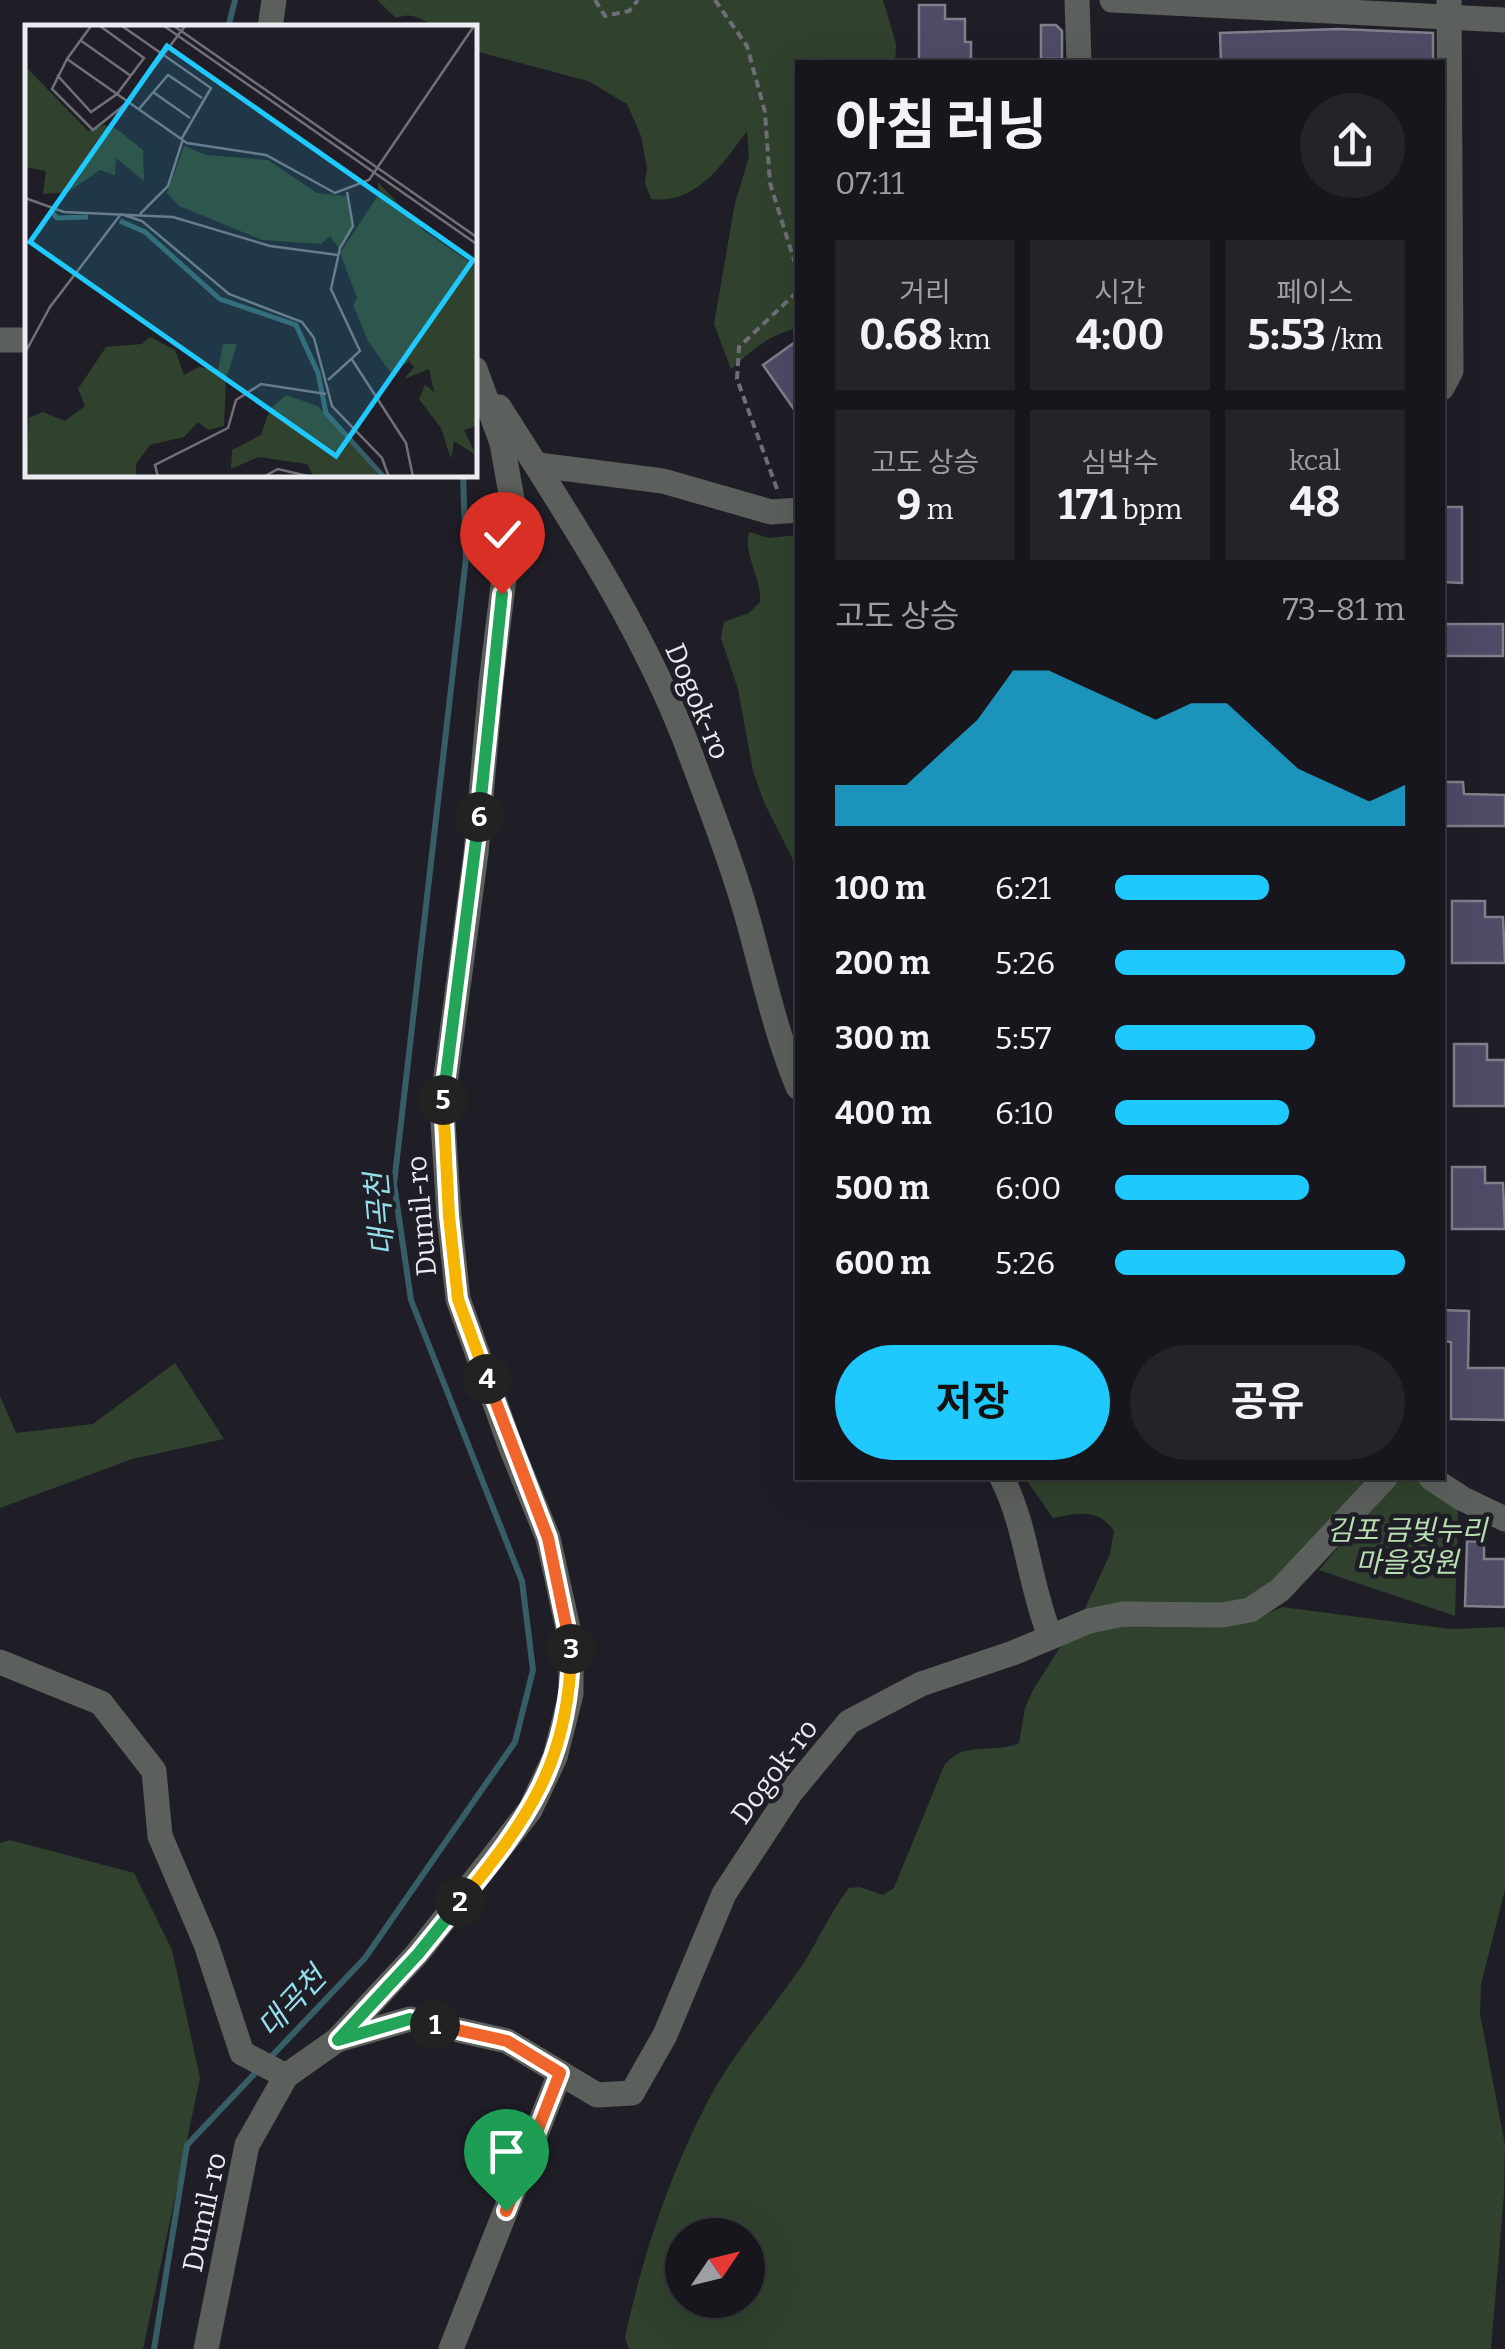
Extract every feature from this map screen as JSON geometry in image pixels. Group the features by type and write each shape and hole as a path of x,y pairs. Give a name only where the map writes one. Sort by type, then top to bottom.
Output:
{"street":[{"path":"270,25 274,0"},
{"path":"1077,0 1079,60"},
{"path":"1112,0 1449,9 1505,20"},
{"path":"1445,383 1451,372 1449,9"},
{"name":"Dogok-ro","path":"478,374 538,465 643,648 692,758 749,923 776,1032 795,1080"},
{"name":"Dumil-ro","path":"206,2349 248,2145 271,2068 338,2040 418,1954 530,1810 556,1757 571,1694 571,1642 548,1538 458,1299 449,1216 442,1106 476,853 491,683 513,505 502,443 478,377"},
{"path":"538,465 662,481 697,488 755,508 792,511"},
{"path":"1003,1480 1018,1518 1034,1590 1050,1636"},
{"name":"Dogok-ro","path":"560,2073 597,2095 632,2093 666,2035 724,1894 791,1792 848,1722 921,1684 1013,1653 1089,1621 1123,1614 1222,1615 1250,1610 1280,1590 1382,1480"},
{"path":"1434,1480 1463,1499 1505,1518"},
{"path":"0,1662 101,1702 154,1771 160,1836 206,1944 242,2053 271,2068"},
{"path":"338,2040 410,2019 507,2041 560,2073 451,2349"}],"path":[{"path":"595,0 605,16 629,10 638,0"},
{"path":"715,0 747,46 765,112 770,183 795,263"},
{"path":"792,511 737,379 739,347 795,294"}],"green space":[{"path":"377,0 883,0 896,44 895,60 795,60 795,329 769,339 731,369 714,324 735,203 749,157 747,131 719,168 696,188 667,199 651,199 645,183 647,168 641,136 627,104 588,81 478,52 478,25 433,25 415,16 396,18"},
{"path":"749,532 769,538 795,535 795,864 753,771 738,689 721,638 724,622 749,613 760,602"},
{"path":"175,1363 224,1439 132,1459 0,1508 0,1396 16,1433 93,1424"},
{"path":"1026,1480 1370,1480 1287,1568 1249,1596 1230,1604 1081,1617 1110,1554 1114,1531 1094,1515 1053,1518"},
{"name":"김포 금빛누리 마을정원","path":"1395,1480 1418,1480 1458,1509 1455,1616 1319,1570"},
{"path":"1282,1607 1450,1629 1505,1627 1505,1890 1481,1984 1480,2014 1505,2145 1491,2349 629,2349 625,2338 640,2277 682,2156 719,2082 801,1967 836,1907 849,1888 860,1887 883,1895 894,1888 944,1766 952,1758 969,1750 1019,1743 1025,1708 1064,1641 1123,1623 1253,1619"},
{"path":"10,1840 134,1873 172,1950 200,2078 143,2349 0,2349 0,1843"}],"building":[{"path":"919,5 945,5 945,19 965,19 965,42 971,42 971,60 919,60"},
{"path":"1041,25 1056,25 1062,31 1062,59 1041,59"},
{"path":"1339,29 1433,33 1433,60 1221,60 1220,33"},
{"path":"795,342 795,411 763,365"},
{"path":"1445,507 1462,507 1462,583 1445,582"},
{"path":"1445,624 1503,624 1503,656 1445,656"},
{"path":"1445,782 1463,782 1464,794 1505,795 1505,826 1445,826"},
{"path":"1452,901 1485,901 1485,917 1503,917 1505,963 1452,963"},
{"path":"1454,1044 1487,1044 1487,1060 1505,1060 1505,1106 1454,1106"},
{"path":"1452,1167 1485,1167 1485,1183 1503,1183 1505,1229 1452,1229"},
{"path":"1445,1310 1469,1311 1468,1368 1505,1368 1505,1420 1451,1419 1451,1342 1445,1341"},
{"path":"1467,1541 1484,1542 1484,1559 1505,1559 1505,1607 1465,1606"}],"waterway":[{"name":"대곡천","path":"229,25 235,0"},
{"name":"대곡천","path":"269,2059 365,1958 515,1742 533,1670 522,1581 411,1300 394,1184 466,558 463,478"},
{"name":"대곡천","path":"154,2349 187,2145 260,2068"}],"route":[{"path":"502,594 476,853 442,1106 458,1299 548,1538 571,1642 571,1694 556,1757 530,1810 418,1954 338,2040 410,2019 507,2041 560,2073 506,2211"}]}
